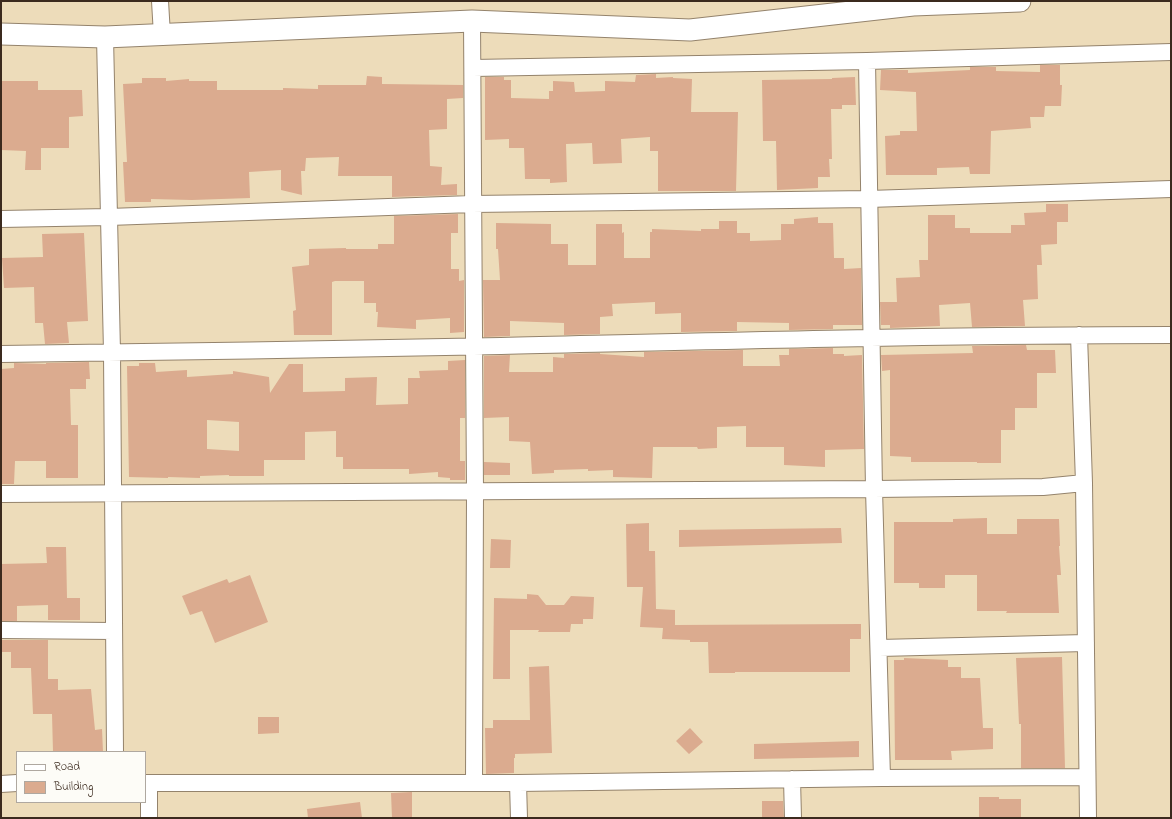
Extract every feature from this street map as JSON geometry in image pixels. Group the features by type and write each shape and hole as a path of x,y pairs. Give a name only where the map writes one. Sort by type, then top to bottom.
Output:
{"street":[{"path":"160,1 162,35"},
{"path":"1,34 105,37 472,21 690,30 914,3 1020,1"},
{"path":"472,21 475,492 474,783"},
{"path":"105,37 112,352 115,751"},
{"path":"473,68 867,61 1171,52"},
{"path":"867,61 874,489 882,778"},
{"path":"1,219 109,218 472,204 870,199 1171,189"},
{"path":"1079,335 1084,483 1088,818"},
{"path":"1,354 474,347 871,338 1171,335"},
{"path":"1,494 874,489 1043,487 1084,483"},
{"path":"1,630 114,631"},
{"path":"879,648 1086,644"},
{"path":"149,818 147,783 518,783 882,778 1087,778"},
{"path":"792,779 793,818"},
{"path":"1,784 16,783"},
{"path":"518,783 519,818"}],"building":[{"path":"1040,65 1060,65 1060,85 1062,85 1061,106 1045,106 1044,117 1030,117 1031,128 991,131 990,174 970,174 969,167 937,168 937,175 886,175 885,136 900,135 900,131 917,131 916,92 880,90 881,70 908,70 908,73 970,70 970,67 996,67 996,71 1040,72"},
{"path":"656,74 656,78 673,77 692,79 691,112 738,112 736,191 658,191 658,151 650,151 650,137 621,139 622,163 593,164 592,143 566,144 567,182 550,183 550,179 525,179 524,148 509,148 509,139 485,140 485,77 504,77 504,80 511,80 511,98 549,99 549,91 553,91 553,81 574,82 575,92 605,91 605,81 635,82 636,75"},
{"path":"367,76 382,77 382,84 463,85 463,98 447,99 447,129 429,130 430,166 442,167 441,185 457,184 457,195 392,197 392,176 338,176 339,157 306,158 305,171 301,171 302,195 281,190 281,170 249,172 250,198 192,200 151,199 151,202 125,202 123,162 127,162 123,84 142,83 142,78 166,78 166,81 189,79 189,81 217,81 217,90 283,90 283,88 318,89 318,85 366,85"},
{"path":"855,77 856,105 842,105 842,109 831,109 832,159 829,159 830,177 818,177 818,188 777,190 776,141 763,141 762,80 832,79"},
{"path":"1,81 38,81 38,90 82,90 83,116 69,117 69,148 41,148 41,170 25,170 26,151 1,150"},
{"path":"1046,204 1068,204 1068,222 1057,222 1057,244 1041,245 1042,265 1037,265 1038,299 1023,300 1025,326 972,327 970,303 939,305 940,326 890,328 890,325 881,325 880,302 897,302 896,278 920,277 919,260 928,260 928,215 955,215 955,228 970,228 970,233 1011,233 1011,225 1025,225 1024,213 1046,212"},
{"path":"458,214 458,233 451,233 451,269 459,269 459,281 464,280 464,332 450,333 450,318 416,320 416,329 377,327 378,312 376,312 376,303 364,303 364,281 335,281 332,282 332,335 294,335 293,311 296,310 292,267 309,265 309,249 378,249 378,244 394,244 394,216"},
{"path":"818,217 818,223 833,223 834,258 844,258 844,269 861,268 862,325 833,325 833,329 789,330 789,323 737,322 737,331 681,332 681,313 655,314 655,302 612,304 613,316 600,317 600,334 564,335 564,323 510,321 510,336 484,337 483,280 500,280 498,249 496,249 496,223 551,224 551,244 568,244 568,265 596,265 596,224 622,224 622,233 624,232 624,258 650,258 650,232 652,232 652,229 701,231 701,229 719,229 719,221 737,221 737,233 750,233 750,241 781,240 781,224 794,224 794,219"},
{"path":"84,233 88,321 67,322 69,343 45,344 43,323 35,323 34,287 4,288 2,258 43,257 42,234"},
{"path":"1026,345 1027,350 1055,350 1056,373 1037,373 1037,408 1015,408 1015,430 1001,430 1001,463 911,462 911,457 890,456 890,370 882,371 881,355 973,353 972,346"},
{"path":"833,348 833,354 844,354 844,356 862,355 864,449 825,450 825,467 784,465 784,447 746,447 746,426 717,427 717,448 698,449 697,447 653,447 652,478 613,477 613,470 588,471 588,469 554,470 554,473 532,474 530,442 509,441 509,417 484,418 484,356 510,355 509,372 553,372 553,357 564,358 564,354 600,353 644,357 644,352 743,350 743,366 780,366 779,355 789,355 789,349"},
{"path":"465,360 465,418 460,418 460,461 465,461 465,480 450,480 450,478 438,477 438,472 409,474 409,469 343,469 343,457 336,457 336,431 305,432 305,460 264,460 264,476 229,475 200,476 200,478 129,477 127,366 139,366 139,363 155,363 156,372 187,370 187,377 233,374 233,371 269,377 270,393 289,364 303,364 303,392 345,391 345,378 377,377 376,405 408,404 408,378 420,378 419,371 448,370 448,361","holes":["207,420 239,422 239,451 207,449"]},
{"path":"89,362 90,379 86,379 86,389 70,389 71,425 78,425 78,478 46,478 46,461 15,461 14,484 1,484 1,369 14,368 14,363 46,364"},
{"path":"484,462 510,463 510,475 484,475"},
{"path":"987,518 987,534 1017,534 1017,519 1059,519 1061,575 1057,575 1059,613 1006,613 1007,611 977,611 977,575 945,575 945,588 919,588 919,583 894,583 894,522 953,522 953,519"},
{"path":"649,523 649,551 655,551 656,609 675,610 675,625 861,624 861,639 850,639 850,672 709,673 708,642 662,639 663,628 640,627 643,587 627,587 626,524"},
{"path":"841,528 842,543 679,547 679,530"},
{"path":"491,539 511,540 510,568 490,568"},
{"path":"46,547 66,547 67,598 80,598 80,620 48,620 48,605 17,606 17,621 1,621 1,564 47,563"},
{"path":"250,575 268,622 215,643 202,611 190,615 182,596 227,579 229,583"},
{"path":"527,594 538,595 546,605 564,605 571,596 594,597 593,619 583,619 583,624 571,624 570,632 510,630 510,679 493,679 494,598 527,599"},
{"path":"1,640 48,640 48,679 58,679 58,690 91,689 95,730 102,729 103,751 53,751 52,714 33,714 31,668 11,668 11,652 1,652"},
{"path":"1062,657 1065,768 1021,768 1021,724 1019,724 1016,658"},
{"path":"904,658 948,660 948,667 961,667 961,678 980,678 983,728 993,728 993,749 951,751 952,760 895,760 894,660 904,660"},
{"path":"549,666 552,753 515,754 514,773 486,774 485,728 493,728 493,720 530,720 529,667"},
{"path":"258,717 279,717 279,733 258,734"},
{"path":"690,728 703,742 689,754 676,741"},
{"path":"859,741 859,757 754,759 754,744"},
{"path":"412,792 412,818 392,818 391,793"},
{"path":"979,797 1021,799 1021,818 979,818"},
{"path":"762,801 783,801 784,818 762,818"},
{"path":"360,802 362,818 308,818 307,809"}]}
